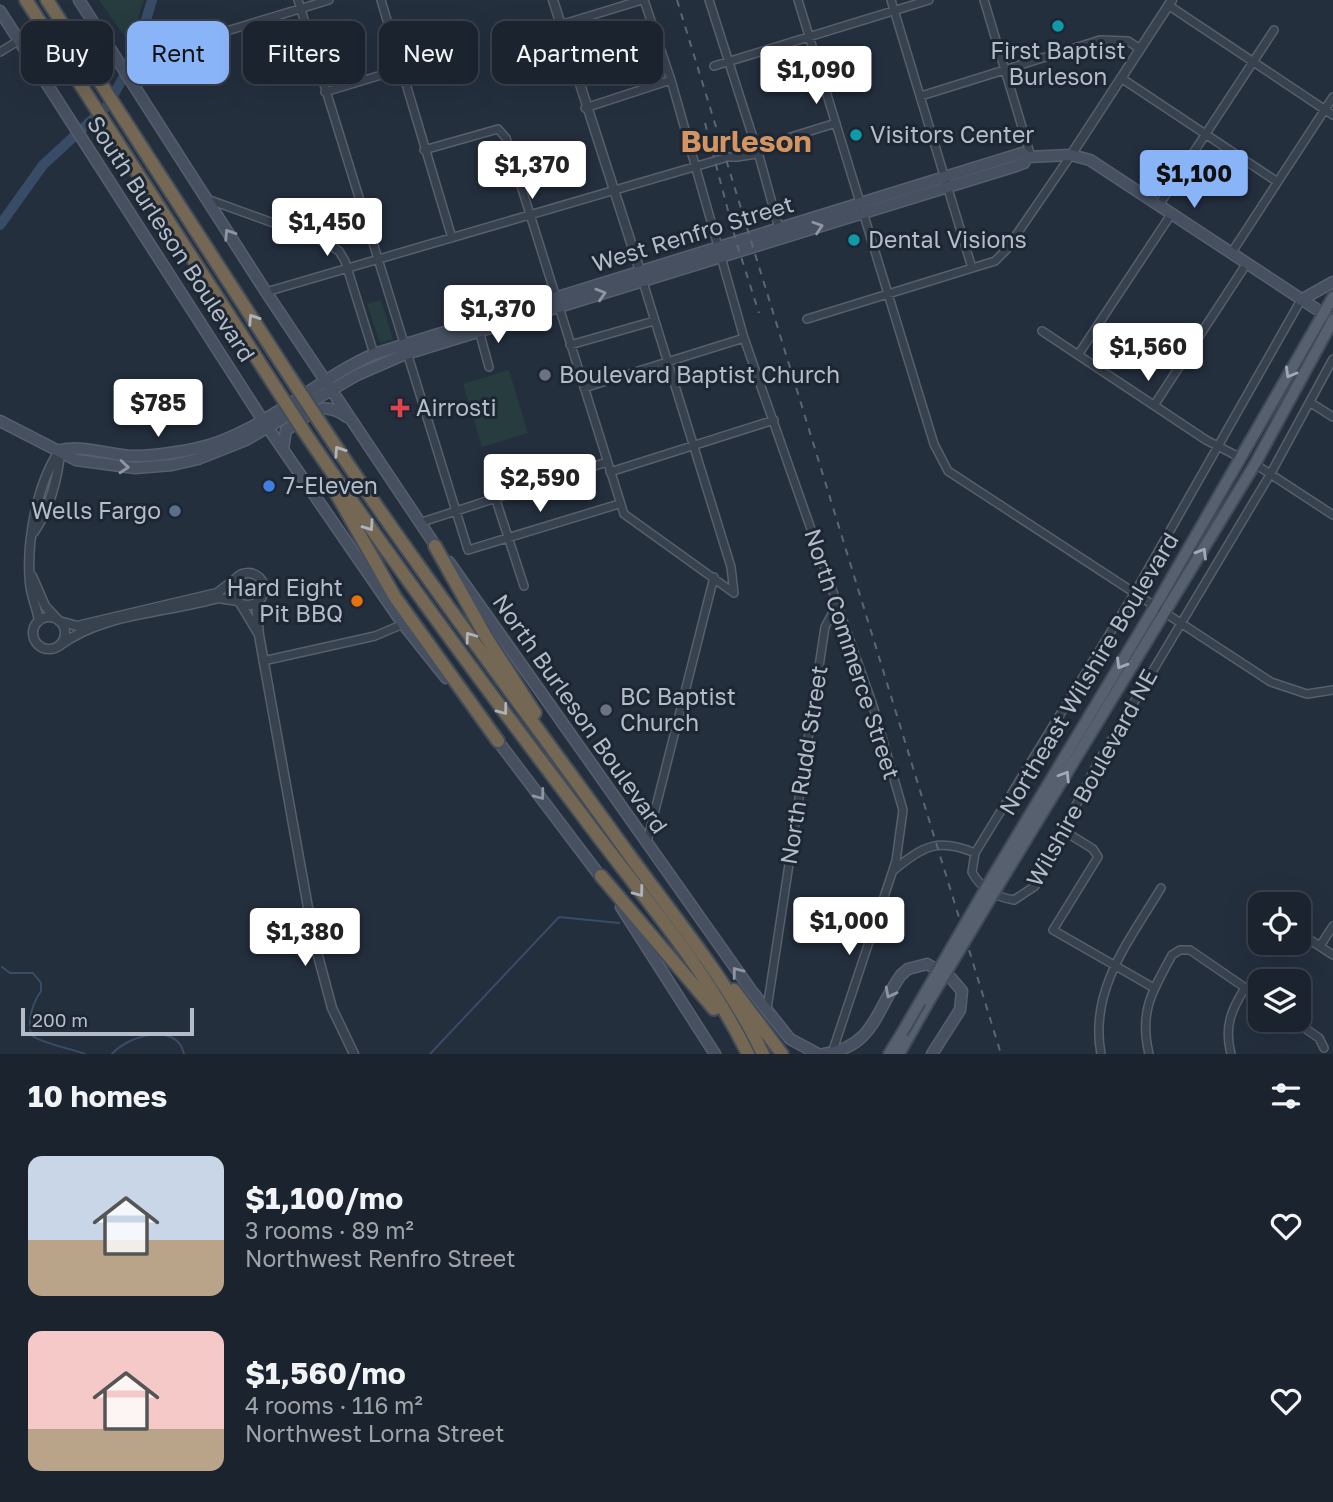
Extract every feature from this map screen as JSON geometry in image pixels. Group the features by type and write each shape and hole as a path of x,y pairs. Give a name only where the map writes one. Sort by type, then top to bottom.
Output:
{"highway":[{"path":"26,0 303,430 394,562 693,964 734,1026 746,1054"},
{"path":"47,0 383,516 664,904 731,999 764,1054"},
{"path":"303,430 378,570 498,741"},
{"path":"435,546 486,637 589,791 597,810"},
{"path":"601,876 709,1002 746,1054"},
{"path":"664,904 686,923 782,1054"}],"main road":[{"path":"79,0 328,385"},
{"name":"South Burleson Boulevard","path":"0,10 265,424"},
{"path":"1071,155 1090,160 1113,173 1330,318 1333,297"},
{"name":"West Renfro Street","path":"720,252 948,182 1024,163 1029,157 1071,155"},
{"name":"West Renfro Street","path":"720,252 753,248 780,234"},
{"path":"60,450 66,457 76,460 121,467 156,467 198,459 265,424 374,354 406,349 720,252"},
{"path":"1301,300 1333,282"},
{"name":"Northeast Wilshire Boulevard","path":"899,1054 1000,873 1241,458 1330,318"},
{"name":"Northeast Wilshire Boulevard","path":"889,1054 1000,873 1167,611 1255,464 1330,318"},
{"path":"328,385 373,367 406,349"},
{"name":"North Burleson Boulevard","path":"328,385 435,546 454,568 767,1009 790,1039 818,1054"},
{"path":"283,449 286,430 324,407 334,408 350,419"},
{"path":"0,421 34,441 60,450 72,448 130,456 203,447 265,424"},
{"path":"265,424 403,624 498,741 601,876 715,1054"},
{"path":"156,467 159,460 199,452 203,447"},
{"path":"828,1053 853,1047 867,1034 901,975 908,969 927,964 951,978 962,991 960,1010 932,1054"}],"street":[{"path":"229,31 299,4 329,0"},
{"path":"380,0 386,21"},
{"path":"553,0 559,21"},
{"path":"573,21 643,0"},
{"name":"North Commerce Street","path":"643,0 671,80 744,338 873,706 904,810 902,834 893,870 828,1053"},
{"path":"709,0 758,147 780,234"},
{"path":"798,0 864,208 936,451 948,471 1134,594 1167,611 1271,682 1307,694 1333,690"},
{"path":"891,0 972,268"},
{"path":"714,66 929,0"},
{"path":"984,0 1029,157"},
{"path":"807,319 972,268 1001,256 1071,155 1170,3 1333,115"},
{"path":"299,4 468,550 619,504"},
{"path":"1159,205 1274,30"},
{"path":"920,96 1100,40 1128,41 1140,48"},
{"path":"0,52 18,41"},
{"path":"325,92 379,76"},
{"path":"1121,78 1276,181"},
{"path":"586,108 671,80"},
{"path":"405,84 452,238"},
{"path":"424,150 498,129 506,138 619,504 630,521 734,593 731,567 642,277 578,84"},
{"path":"1232,252 1333,97"},
{"path":"267,292 377,257 614,191 836,122"},
{"path":"207,199 323,241 339,251 374,354"},
{"path":"1078,355 1172,213"},
{"path":"1155,404 1247,263"},
{"path":"893,870 934,846 954,844 975,853 1134,594 1220,447 1301,300"},
{"path":"570,345 654,321"},
{"path":"478,326 489,367"},
{"path":"1042,331 1241,458"},
{"path":"584,388 744,338"},
{"name":"Wilshire Boulevard NE","path":"975,853 972,862 976,880 1001,898 1014,900 1026,895 1035,886 1097,764 1271,473 1333,359"},
{"path":"1311,402 1333,417"},
{"path":"610,472 774,420"},
{"path":"39,621 30,585 34,517 50,465 60,450"},
{"path":"419,523 607,462"},
{"path":"1255,464 1333,515"},
{"path":"495,497 524,586"},
{"path":"30,569 46,606 65,632 59,646"},
{"path":"256,603 218,598 94,627 49,650 35,641 33,631 39,621 48,617 77,626 217,593 247,573 261,580 263,595 256,603 259,635 316,952 332,1008 354,1054"},
{"path":"238,577 232,590 259,635"},
{"path":"647,842 714,577"},
{"name":"North Rudd Street","path":"767,1009 825,627 836,606"},
{"path":"263,661 375,636 403,624"},
{"path":"1064,831 1093,849 1098,857 1053,930 1154,988"},
{"path":"1101,1054 1099,1012 1114,965 1161,888"},
{"path":"1320,946 1333,926"},
{"path":"1311,940 1333,955"},
{"path":"1149,1054 1144,1032 1145,1011 1172,955 1180,950 1190,950 1248,990"},
{"path":"1231,1054 1227,1025 1231,1010 1245,988"},
{"path":"1310,1032 1319,1038 1324,1048"}],"green space":[{"path":"99,0 144,0 137,21 127,21 127,40"},
{"path":"381,300 393,339 380,343 367,304"},
{"path":"509,370 528,433 482,447 463,384"}],"waterway":[{"path":"0,225 43,165 107,106 135,57 152,0"},
{"path":"430,1054 559,917 619,923"},
{"path":"2,967 10,973 33,973 41,983 41,991 32,1012 31,1035 85,1054"},
{"path":"112,1054 129,1041 152,1035 172,1038 180,1044 184,1054"}],"railway":[{"path":"677,0 1001,1054"},
{"path":"705,123 736,241 759,313"}],"place":[{"name":"First Baptist Burleson","path":"1058,26"},
{"name":"Visitors Center","path":"856,135"},
{"name":"Dental Visions","path":"854,240"},
{"name":"Boulevard Baptist Church","path":"545,375"},
{"name":"Airrosti","path":"400,408"},
{"name":"7-Eleven","path":"269,486"},
{"name":"Wells Fargo","path":"175,511"},
{"name":"Hard Eight Pit BBQ","path":"357,601"},
{"name":"BC Baptist Church","path":"606,710"}],"district":[{"name":"Burleson","path":"746,142"}]}
